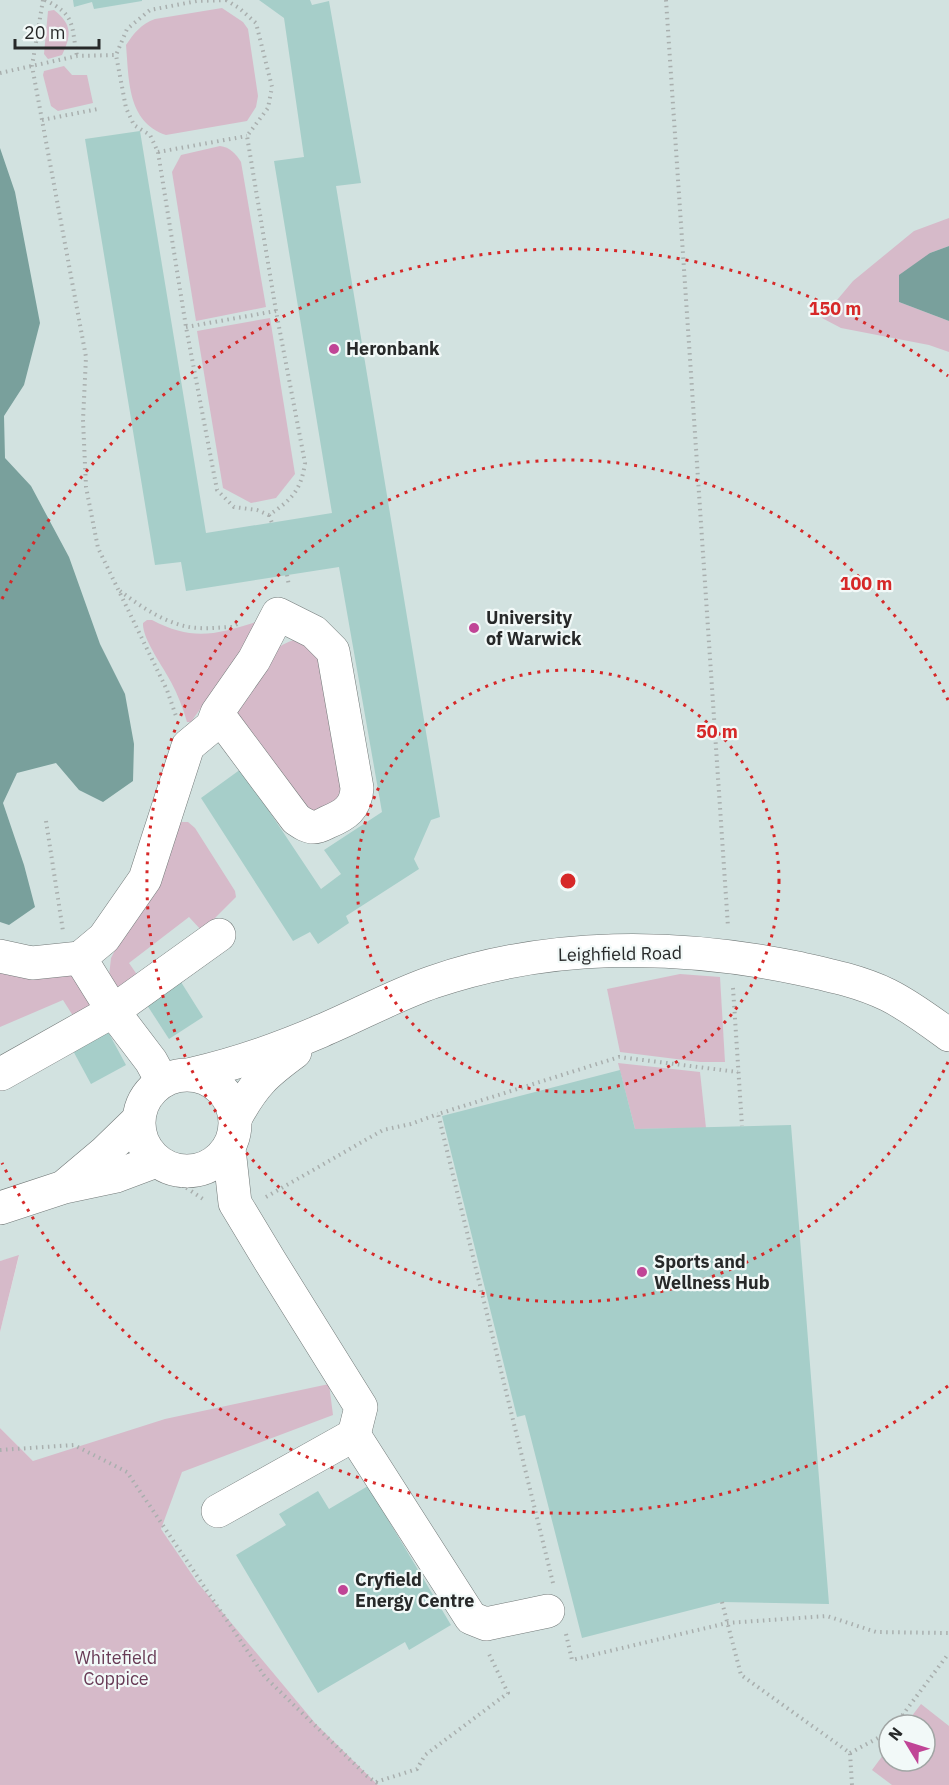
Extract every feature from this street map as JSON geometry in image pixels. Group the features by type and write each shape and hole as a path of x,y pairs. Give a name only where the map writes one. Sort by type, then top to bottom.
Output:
{"lane":[{"path":"0,956 32,963 74,958 104,938 145,879 188,746 212,726 218,713 254,660 278,614 314,632 333,651 357,788 354,806 342,817 316,827 305,825 296,819 218,713"},
{"path":"1,1074 113,1011 219,935"},
{"name":"Leighfield Road","path":"322,1031 433,982 499,964 535,957 647,950 731,957 781,965 856,982 889,996 949,1035"},
{"path":"74,958 151,1061 177,1078 208,1078 222,1088 231,1101 236,1117 235,1133 229,1149 218,1161 203,1169 187,1172 171,1169 156,1161 146,1149 140,1135 138,1120 142,1104 150,1091 177,1078 255,1057 322,1031"},
{"path":"236,1117 246,1097 262,1077 322,1031"},
{"path":"64,1187 138,1120"},
{"path":"229,1149 235,1203 361,1407 354,1436 471,1618 486,1624 556,1608"},
{"path":"0,1208 64,1187 116,1176 156,1161"},
{"path":"187,1172 235,1203"},
{"path":"218,1511 354,1436"}],"path":[{"path":"77,56 69,17 59,7 44,0 32,66 86,357 83,420 86,487 98,548 167,690 188,746"},
{"path":"158,152 247,136 268,108 272,87 256,23 226,0 197,1 150,10 127,30 116,55 126,108 134,124 150,135 158,152 186,327 217,489 234,507 257,510 269,515 272,523"},
{"path":"666,0 742,1126"},
{"path":"0,73 77,56 116,55"},
{"path":"42,120 98,109"},
{"path":"247,136 276,311 305,463 302,481 289,501 269,515"},
{"path":"186,327 276,311"},
{"path":"286,575 289,586"},
{"path":"120,590 136,603 169,622 198,628 232,627 243,622"},
{"path":"46,822 55,893 74,958"},
{"path":"738,1072 619,1057 438,1114 556,1608 572,1660 728,1623 827,1616 876,1632 949,1633"},
{"path":"0,1450 74,1444 127,1472 265,1677 377,1783 417,1769 425,1755 508,1693"},
{"path":"722,1602 741,1675 850,1753"},
{"path":"904,1713 949,1653"},
{"path":"850,1753 877,1738"},
{"path":"850,1753 852,1785"}],"shaded area":[{"name":"University of Warwick","path":"0,0 949,0 949,1785 378,1785 315,1723 0,1428 0,1332 19,1256 0,1261"}],"green space":[{"path":"222,8 243,22 248,29 258,96 256,107 247,121 166,135 153,129 137,110 132,98 126,45 138,29 155,19"},
{"path":"54,10 65,21 68,36 62,55 48,59 44,54 48,11"},
{"path":"64,66 72,75 87,75 93,103 58,111 51,106 44,71"},
{"path":"220,146 232,151 241,162 266,307 196,321 172,172 181,155"},
{"path":"949,218 949,246 930,253 899,302 949,321 949,352 929,345 841,328 822,318 853,281 914,231"},
{"path":"270,318 295,474 276,498 251,503 223,488 197,331"},
{"path":"147,620 179,631 204,634 256,622 260,624 191,722 187,722 174,687 146,637 143,623"},
{"path":"299,639 319,649 350,793 314,818 235,721 235,699 262,663 279,647"},
{"path":"180,822 188,822 195,828 235,891 236,897 202,931 189,917 129,963 140,979 120,990 109,976 111,958"},
{"path":"0,972 72,973 93,1009 75,1019 63,1000 0,1027"},
{"path":"680,974 720,977 725,1062 700,1062 620,1052 607,989"},
{"path":"618,1063 700,1072 706,1128 635,1129"},
{"path":"19,1255 0,1332 0,1261"},
{"name":"Whitefield Coppice","path":"329,1384 333,1415 182,1472 161,1529 197,1582 315,1723 378,1785 0,1785 0,1428 33,1461 165,1419"},
{"path":"921,1704 932,1713 914,1713"},
{"path":"937,1717 949,1726 949,1785 892,1785 872,1770 877,1763 877,1773 937,1773"}],"water":[{"path":"0,148 15,192 40,323 24,385 4,416 5,458 31,486 69,557 100,644 125,694 134,744 133,781 103,802 79,790 56,763 17,773 3,803 24,865 35,907 9,925 0,922"},
{"path":"949,246 949,321 899,302 899,275 930,253"}],"building":[{"path":"73,0 142,1 94,9 92,2 74,7"},
{"name":"Heronbank","path":"259,0 310,0 312,5 329,1 361,183 336,186 440,817 431,820 414,859 419,869 346,916 349,923 318,944 310,932 293,941 201,798 241,769 321,889 341,874 324,850 382,812 339,567 186,591 181,562 155,565 85,139 140,131 206,533 332,513 274,161 304,157 284,18"},
{"path":"181,982 203,1017 169,1039 147,1005"},
{"path":"106,1028 126,1065 91,1084 71,1047"},
{"name":"Sports and Wellness Hub","path":"620,1070 635,1129 791,1125 829,1604 722,1602 582,1638 525,1415 517,1417 442,1116"},
{"name":"Cryfield Energy Centre","path":"368,1486 451,1625 409,1650 405,1642 318,1693 236,1555 286,1525 279,1514 318,1491 329,1509"}],"place":[{"name":"Heronbank","path":"334,349"},
{"name":"University of Warwick","path":"474,628"},
{"name":"Sports and Wellness Hub","path":"642,1272"},
{"name":"Cryfield Energy Centre","path":"343,1590"}]}
